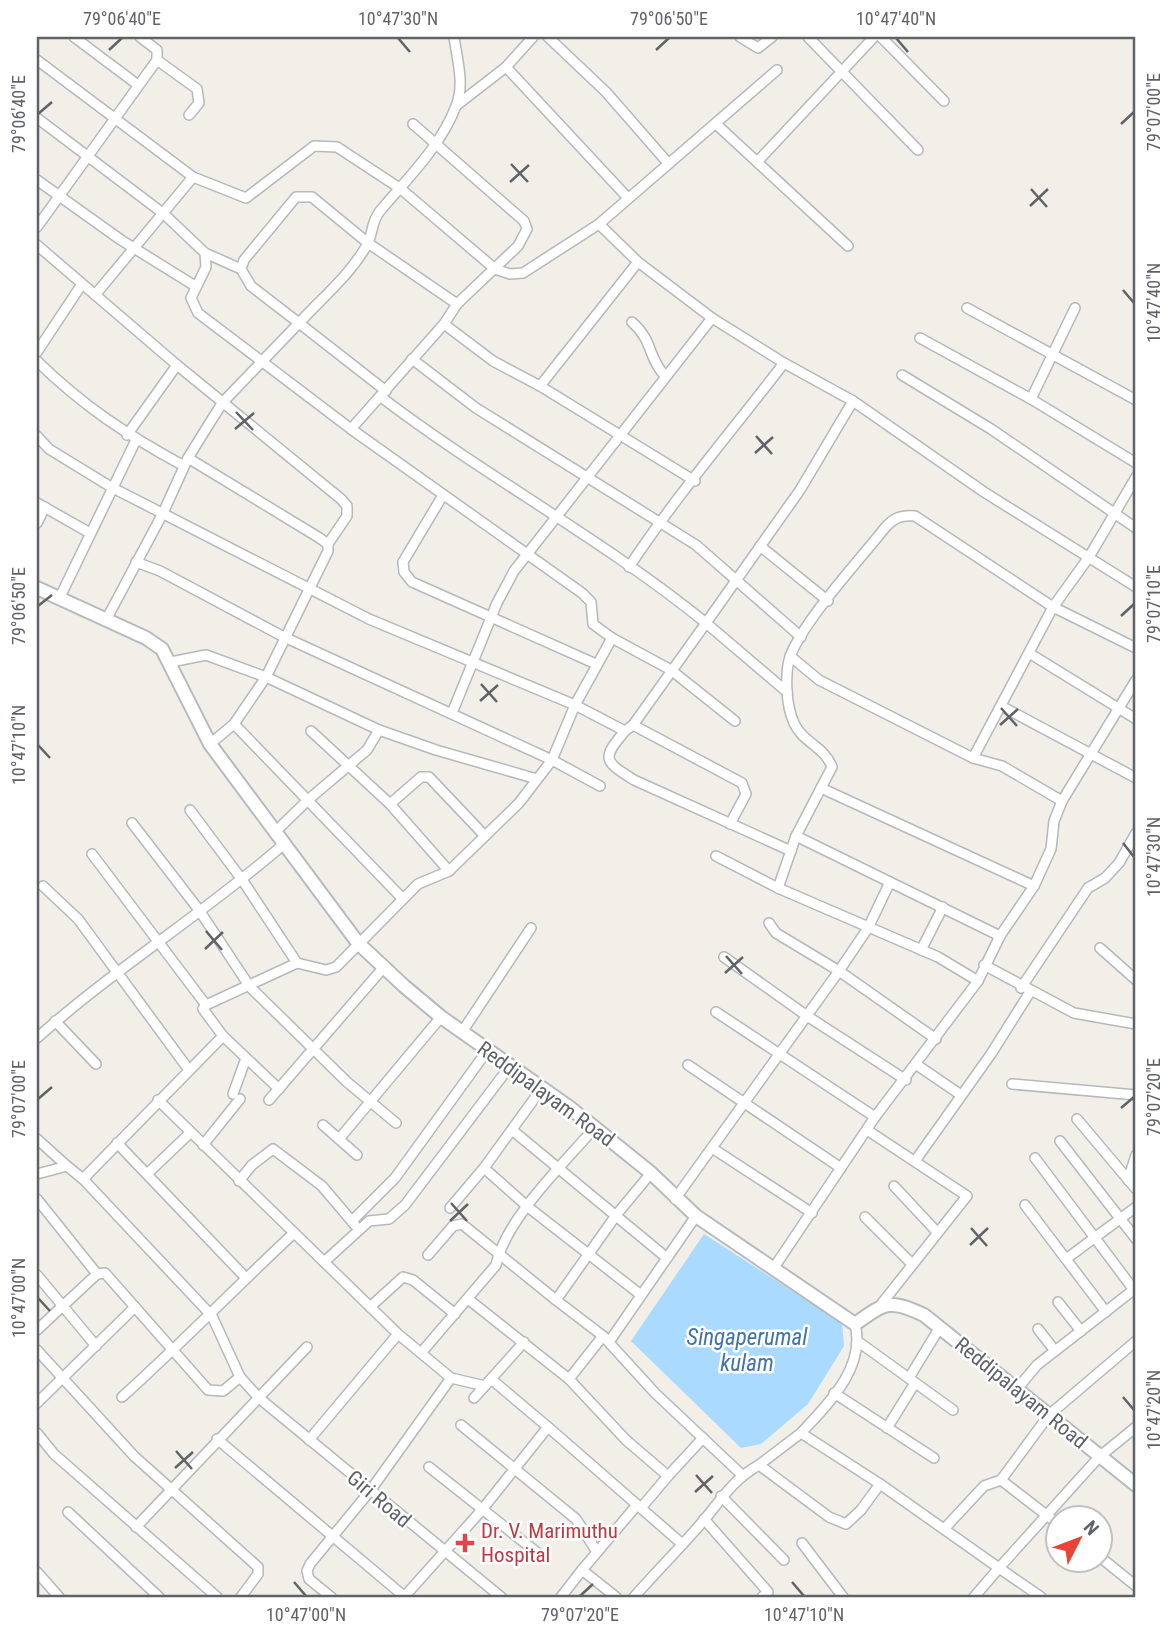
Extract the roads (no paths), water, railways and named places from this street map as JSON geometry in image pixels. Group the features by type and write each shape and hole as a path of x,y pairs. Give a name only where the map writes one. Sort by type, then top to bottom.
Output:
{"main road":[{"name":"Reddipalayam Road","path":"37,588 146,638 162,649 171,662 210,744 358,943 384,967 441,1017 595,1127 651,1173 675,1199 696,1216 855,1324"},
{"name":"Reddipalayam Road","path":"879,1307 898,1303 924,1315 1136,1485"},
{"path":"855,1324 879,1307"}],"street":[{"path":"75,37 138,85"},
{"path":"37,227 157,60 157,50 139,37"},
{"path":"454,37 460,84 457,106"},
{"path":"106,620 163,513 186,462 223,402 345,274 368,243 370,228 379,213 401,189 436,141 457,106 506,67 533,37"},
{"path":"548,37 606,92 668,163"},
{"path":"740,37 758,48 772,37"},
{"path":"808,37 918,150"},
{"path":"758,161 874,37"},
{"path":"881,37 944,102"},
{"path":"37,60 193,177 246,198 314,146 337,147 401,189 495,269 510,274 523,273 599,224 777,70"},
{"path":"157,60 197,89 199,103 189,115"},
{"path":"506,67 628,198"},
{"path":"37,118 164,214 205,253 241,269 251,286 441,443 662,587 787,692"},
{"path":"351,429 444,324 457,304 495,269 525,236 527,229 524,221 436,141 413,124"},
{"path":"716,124 848,246"},
{"path":"95,295 136,249 193,177"},
{"path":"37,180 136,249 195,286"},
{"path":"241,269 244,260 296,197 303,195 312,197 368,243 457,304"},
{"path":"599,224 638,262 712,318 784,363 853,401 984,492 1136,587"},
{"path":"37,245 347,506 346,516 328,544 324,562 265,677 234,724 210,744"},
{"path":"205,253 206,267 191,298 198,313 351,429 582,593 591,602 593,624 612,638 671,670 735,721"},
{"path":"540,386 638,262"},
{"path":"37,352 82,284"},
{"path":"967,308 1056,353 1136,400"},
{"path":"1031,399 1076,308"},
{"path":"452,713 491,617 514,571 712,318"},
{"path":"632,322 647,336 655,364 665,376"},
{"path":"444,324 493,361 540,386 695,481"},
{"path":"919,338 1031,399 1136,463"},
{"path":"412,359 476,408 660,520 714,559 801,637"},
{"path":"37,361 78,400 132,438 186,462 328,544"},
{"path":"629,567 660,520 695,481 784,363"},
{"path":"60,597 132,438 177,365"},
{"path":"902,374 991,429 1136,528"},
{"path":"791,851 613,766 607,759 608,751 633,725 800,490 853,401"},
{"path":"37,436 49,449 111,487 369,620 575,705 625,731"},
{"path":"973,758 1003,707 1053,607 1089,557 1136,477"},
{"path":"443,495 403,562 404,572 412,582 596,664"},
{"path":"37,523 41,505 90,533"},
{"path":"778,888 796,836 832,767 829,759 794,725 787,692 790,656 801,637 892,519 903,515 915,516 1053,607 1136,648"},
{"path":"760,546 828,601"},
{"path":"136,562 160,571 365,677 452,713 600,786"},
{"path":"206,1004 250,987 297,963 326,970 336,967 418,884 449,871 519,803 552,760 575,705 612,638"},
{"path":"1029,653 1136,719"},
{"path":"171,662 206,655 265,677 379,730 537,779"},
{"path":"790,656 819,680 973,758 1002,766 1062,801"},
{"path":"773,1269 875,1117 906,1080 978,981 1000,936 1034,886 1051,849 1054,821 1062,801 1136,680"},
{"path":"1003,707 1042,725 1090,755 1136,778"},
{"path":"234,724 402,898"},
{"path":"633,725 742,783 746,793 730,824"},
{"path":"275,832 309,799 350,767 367,750 379,730"},
{"path":"311,731 390,804 449,871"},
{"path":"390,804 421,777 429,777 485,836"},
{"path":"821,788 1034,886"},
{"path":"190,810 243,881 297,963"},
{"path":"132,823 199,910 250,987 270,1010 314,1048 347,1082 396,1123"},
{"path":"915,1161 961,1095 1088,888 1105,878 1119,863 1136,833"},
{"path":"796,836 1000,936"},
{"path":"37,1038 157,942 243,881 284,844"},
{"path":"92,854 206,1004 205,1014 223,1036 279,1089"},
{"path":"716,856 778,888 921,950 978,981"},
{"path":"675,1199 778,1052 839,971 868,928 890,882"},
{"path":"43,886 78,919 116,974 189,1069"},
{"path":"921,950 943,907"},
{"path":"769,923 776,933 839,971 936,1039"},
{"path":"462,1032 531,928"},
{"path":"1100,948 1136,979"},
{"path":"724,957 807,1016 906,1080"},
{"path":"984,965 1026,990 1074,1013 1136,1024"},
{"path":"270,1100 384,967"},
{"path":"716,1012 875,1117"},
{"path":"339,1139 441,1017"},
{"path":"55,1021 96,1064"},
{"path":"83,1179 223,1036"},
{"path":"352,1221 395,1178 487,1051"},
{"path":"202,1145 236,1096 246,1058"},
{"path":"688,1065 841,1168"},
{"path":"917,1065 961,1095"},
{"path":"324,1262 373,1219 388,1219 405,1205 510,1066"},
{"path":"1012,1084 1136,1095"},
{"path":"450,1208 484,1168 542,1088"},
{"path":"158,1100 398,1335 451,1378 488,1383 548,1427 681,1543"},
{"path":"1077,1119 1136,1189"},
{"path":"323,1125 357,1155"},
{"path":"421,1353 496,1265 499,1251 528,1207 595,1127"},
{"path":"512,1130 667,1258"},
{"path":"867,1130 967,1196 936,1231 879,1307"},
{"path":"147,1174 190,1133"},
{"name":"Giri Road","path":"37,1139 83,1179 212,1316 240,1377 259,1398 501,1597"},
{"path":"1060,1141 1136,1238"},
{"path":"117,1143 246,1278"},
{"path":"712,1148 812,1213"},
{"path":"239,1181 252,1165 273,1149 322,1186 360,1230"},
{"path":"1128,1180 1136,1155"},
{"path":"1017,1389 1037,1365 1135,1289 1035,1158"},
{"path":"37,1174 67,1166"},
{"path":"484,1168 528,1207 641,1295"},
{"path":"556,1300 617,1214 651,1173"},
{"path":"894,1186 936,1231"},
{"path":"37,1201 97,1274"},
{"path":"1025,1205 1106,1312"},
{"path":"1066,1259 1136,1207"},
{"path":"569,1379 641,1295 696,1216"},
{"path":"864,1217 912,1264"},
{"path":"428,1255 459,1223 499,1251 606,1339 742,1475"},
{"path":"122,1397 212,1316 246,1278 294,1233"},
{"path":"37,1330 97,1274 105,1273 176,1350 208,1390 223,1391 240,1377"},
{"path":"37,1275 96,1346"},
{"path":"370,1307 403,1277 413,1280 455,1314"},
{"path":"468,1299 569,1379 626,1440 668,1476"},
{"path":"1058,1302 1081,1331"},
{"path":"37,1403 135,1307"},
{"path":"634,1597 704,1519 721,1496 742,1475 801,1433 834,1393 850,1371 860,1343 855,1324"},
{"path":"887,1428 940,1328"},
{"path":"1038,1329 1055,1351"},
{"path":"309,1440 398,1335"},
{"path":"944,1529 984,1486 1001,1480 1049,1415 1136,1340"},
{"path":"474,1398 524,1342"},
{"path":"860,1343 953,1410"},
{"path":"136,1527 173,1490 216,1439 307,1347"},
{"path":"37,1350 134,1456 258,1567 258,1574 241,1597"},
{"path":"331,1597 309,1579 307,1572 370,1491 451,1378"},
{"path":"834,1393 934,1458"},
{"path":"461,1426 576,1519 597,1552"},
{"path":"216,1439 332,1539 405,1597 481,1511 548,1427"},
{"path":"1056,1504 1099,1457 1136,1427"},
{"path":"37,1433 54,1454 217,1597"},
{"path":"801,1433 880,1484 1041,1597"},
{"path":"562,1597 597,1552 703,1438"},
{"path":"759,1465 829,1517 846,1524 861,1510 880,1484"},
{"path":"429,1467 481,1511 544,1558"},
{"path":"1001,1480 1044,1513"},
{"path":"721,1496 784,1560"},
{"path":"68,1512 159,1597"},
{"path":"974,1597 1044,1517"},
{"path":"704,1519 768,1592 762,1597"},
{"path":"802,1544 843,1597"},
{"path":"1114,1568 1136,1586"},
{"path":"582,1570 616,1597"},
{"path":"37,1572 59,1597"}],"water":[{"name":"Singaperumal kulam","path":"704,1234 842,1323 844,1346 808,1404 761,1444 741,1448 631,1341"}],"place":[{"name":"Dr. V. Marimuthu Hospital","path":"465,1543"}]}
